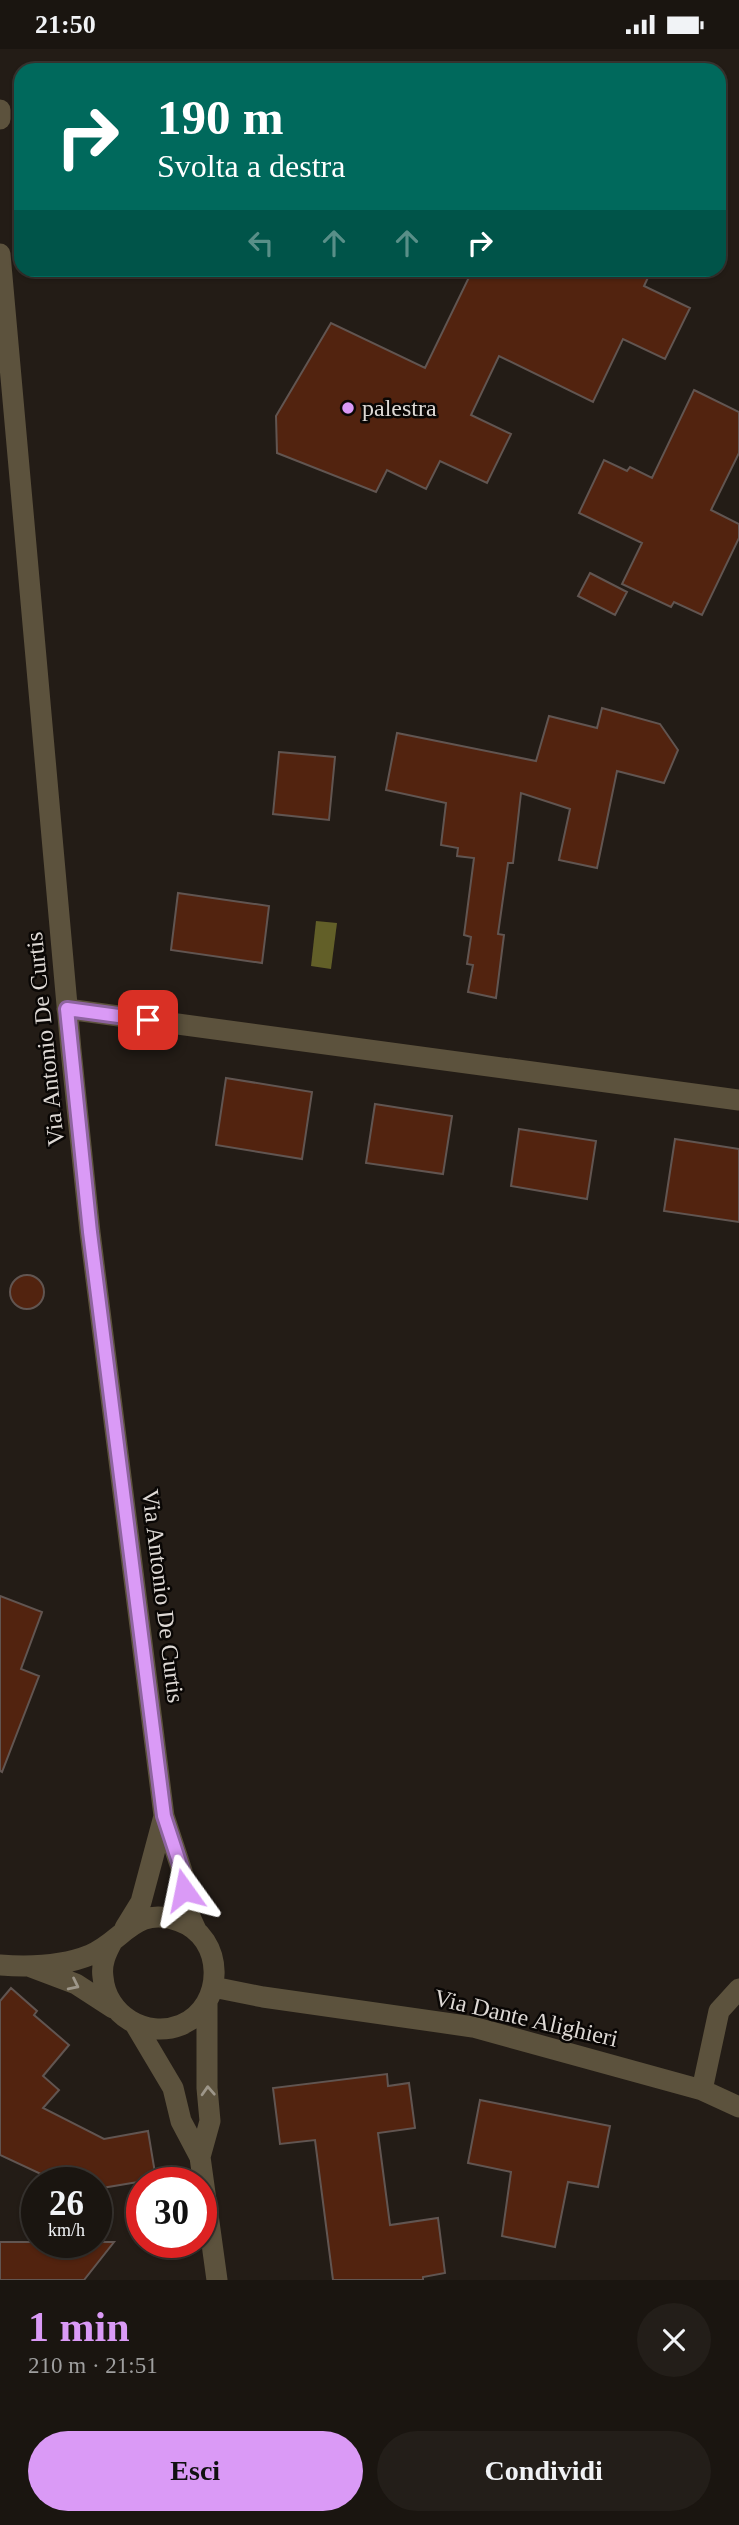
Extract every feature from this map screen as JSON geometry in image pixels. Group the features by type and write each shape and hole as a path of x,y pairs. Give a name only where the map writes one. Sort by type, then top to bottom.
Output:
{"street":[{"path":"0,110 0,119"},
{"name":"Via Antonio De Curtis","path":"0,254 67,1009 90,1232 164,1816 182,1871 186,1908 197,1932"},
{"path":"67,1009 739,1100"},
{"name":"Via Antonio De Curtis","path":"118,1935 141,1902 164,1816"},
{"path":"0,1965 31,1967 89,1956 143,1919 162,1917 181,1921 197,1932 213,1958 207,2088 210,2121 200,2157"},
{"path":"115,2009 106,1993 102,1976 104,1958 118,1935"},
{"path":"31,1967 76,1984 135,2024 173,2088 181,2121 200,2157 217,2280"},
{"path":"702,2090 719,2011 739,1989"},
{"path":"135,2024 167,2029 183,2024 196,2015 210,1995"},
{"name":"Via Dante Alighieri","path":"210,1995 262,1997 473,2027 702,2090 739,2107"}],"shaded area":[{"path":"316,921 337,923 331,969 311,966"}],"building":[{"path":"469,277 648,277 644,286 690,308 665,359 623,339 593,402 499,356 471,415 511,434 487,483 440,461 426,489 387,470 376,492 277,453 276,416 331,323 425,368"},
{"path":"694,390 739,412 739,453 711,510 739,524 739,538 702,615 674,602 671,607 622,584 642,543 579,513 604,460 627,471 630,467 652,478"},
{"path":"590,573 627,592 615,615 578,596"},
{"path":"602,708 660,724 678,750 664,783 617,771 597,868 559,860 570,809 521,793 513,863 508,863 498,934 504,935 496,998 468,992 473,965 467,964 471,937 464,935 474,858 457,856 458,848 441,845 446,803 386,790 397,733 536,761 549,716 597,728"},
{"path":"279,752 335,757 329,820 273,814"},
{"path":"178,893 269,906 262,963 171,950"},
{"path":"226,1078 312,1092 302,1159 216,1145"},
{"path":"375,1104 452,1116 443,1174 366,1163"},
{"path":"519,1129 596,1141 587,1199 511,1186"},
{"path":"675,1139 739,1149 739,1222 664,1211"},
{"path":"27,1275 39,1280 44,1292 39,1304 27,1309 15,1304 10,1292 15,1280"},
{"path":"0,1596 42,1612 21,1669 39,1676 2,1772 0,1771"},
{"path":"11,1988 37,2011 34,2015 69,2045 43,2076 59,2090 43,2108 104,2139 148,2131 154,2167 126,2167 126,2184 112,2186 112,2167 26,2167 0,2155 0,2001"},
{"path":"387,2074 388,2086 409,2083 415,2128 378,2133 390,2225 438,2218 445,2273 423,2277 423,2280 333,2280 315,2140 280,2144 273,2088"},
{"path":"480,2100 610,2126 598,2187 568,2182 555,2247 502,2236 511,2172 468,2163"},
{"path":"0,2242 21,2242 21,2258 101,2258 84,2280 0,2280"}],"place":[{"name":"palestra","path":"348,408"}],"route":[{"path":"148,1020 67,1009 90,1232 164,1816 182,1871 184,1890"}]}
